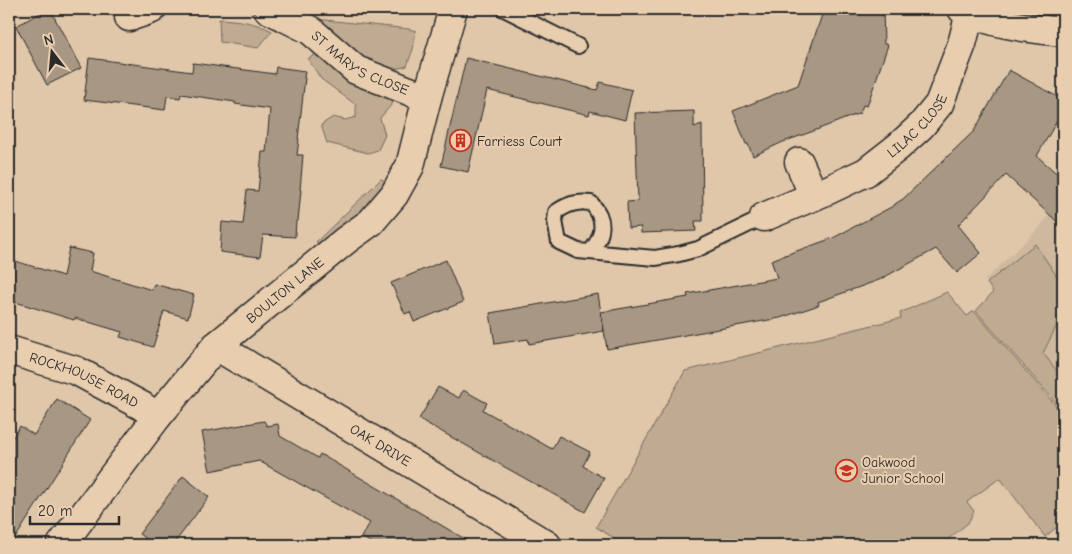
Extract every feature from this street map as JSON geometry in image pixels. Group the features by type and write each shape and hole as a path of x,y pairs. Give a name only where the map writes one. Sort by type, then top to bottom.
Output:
{"street":[{"name":"ST MARY'S CLOSE","path":"268,9 310,30 356,70 427,98"},
{"name":"BOULTON LANE","path":"62,545 157,417 216,346 346,240 371,222 389,202 410,166 427,98 453,9"},
{"path":"966,11 1015,27 1063,32"},
{"name":"LILAC CLOSE","path":"764,217 866,172 921,126 939,104 962,44 966,11"},
{"path":"799,162 814,196"},
{"name":"OAK DRIVE","path":"216,346 547,545"},
{"name":"ROCKHOUSE ROAD","path":"9,350 77,371 142,406 157,417"}],"lane":[{"path":"504,9 578,46"},
{"path":"591,251 655,258 679,254 698,249 764,217"}],"shaded area":[{"path":"307,18 416,31 413,49 407,66 384,72 370,69"},
{"path":"219,19 246,22 272,31 258,48 220,42"},
{"path":"319,52 379,87 393,103 380,118 385,135 378,150 368,153 327,143 321,125 333,117 345,120 356,117 356,105 321,79 308,59"},
{"path":"381,179 388,182 370,208 322,247 316,242"},
{"path":"1063,197 1063,378 985,280 1039,228"},
{"path":"1035,244 1063,285 1063,313 1043,353 1063,379 1063,411 976,311 993,292 987,283"},
{"name":"Oakwood Junior School","path":"947,292 967,316 974,311 1063,414 1063,522 1045,537 1000,478 967,502 974,511 968,523 941,545 625,545 596,527 685,371 901,318 900,313"}],"building":[{"path":"50,9 81,68 47,85 16,26"},
{"path":"824,9 883,9 884,44 888,45 867,106 863,105 860,113 783,142 753,156 748,144 746,144 733,111 798,85"},
{"path":"89,58 192,72 193,63 275,74 276,67 305,71 297,155 303,155 301,190 295,237 263,235 260,257 220,252 222,222 243,224 247,190 258,191 262,152 266,152 270,109 181,94 180,98 167,96 165,110 84,100"},
{"name":"Farriess Court","path":"466,58 597,90 600,82 632,90 625,120 590,111 589,115 487,90 468,172 441,166"},
{"path":"1009,70 1063,100 1063,110 1037,156 1063,179 1063,227 1006,175 958,225 981,253 957,273 936,249 879,280 818,302 819,305 780,318 607,349 601,312 688,297 687,294 777,278 771,260 833,238 895,205 974,131"},
{"path":"694,111 694,127 702,124 703,221 695,221 696,231 641,233 641,227 628,228 627,202 638,201 635,113"},
{"path":"69,248 93,253 90,271 152,290 154,284 194,295 188,318 164,311 153,347 120,337 122,332 75,318 74,320 9,300 9,259 63,276"},
{"path":"446,260 463,302 414,322 410,312 405,314 391,283"},
{"path":"598,294 604,331 529,344 528,339 495,344 490,313"},
{"path":"438,387 459,398 463,390 487,403 483,410 552,449 559,436 590,452 583,466 604,478 585,512 419,419"},
{"path":"57,399 90,420 11,545 9,545 9,443 20,426 34,435"},
{"path":"264,421 267,426 278,424 280,436 318,458 320,454 475,545 376,545 361,537 370,523 259,461 210,471 202,432"},
{"path":"183,476 209,497 173,545 154,545 139,534"}],"place":[{"name":"Farriess Court","path":"461,141"},
{"name":"Oakwood Junior School","path":"846,470"}]}
